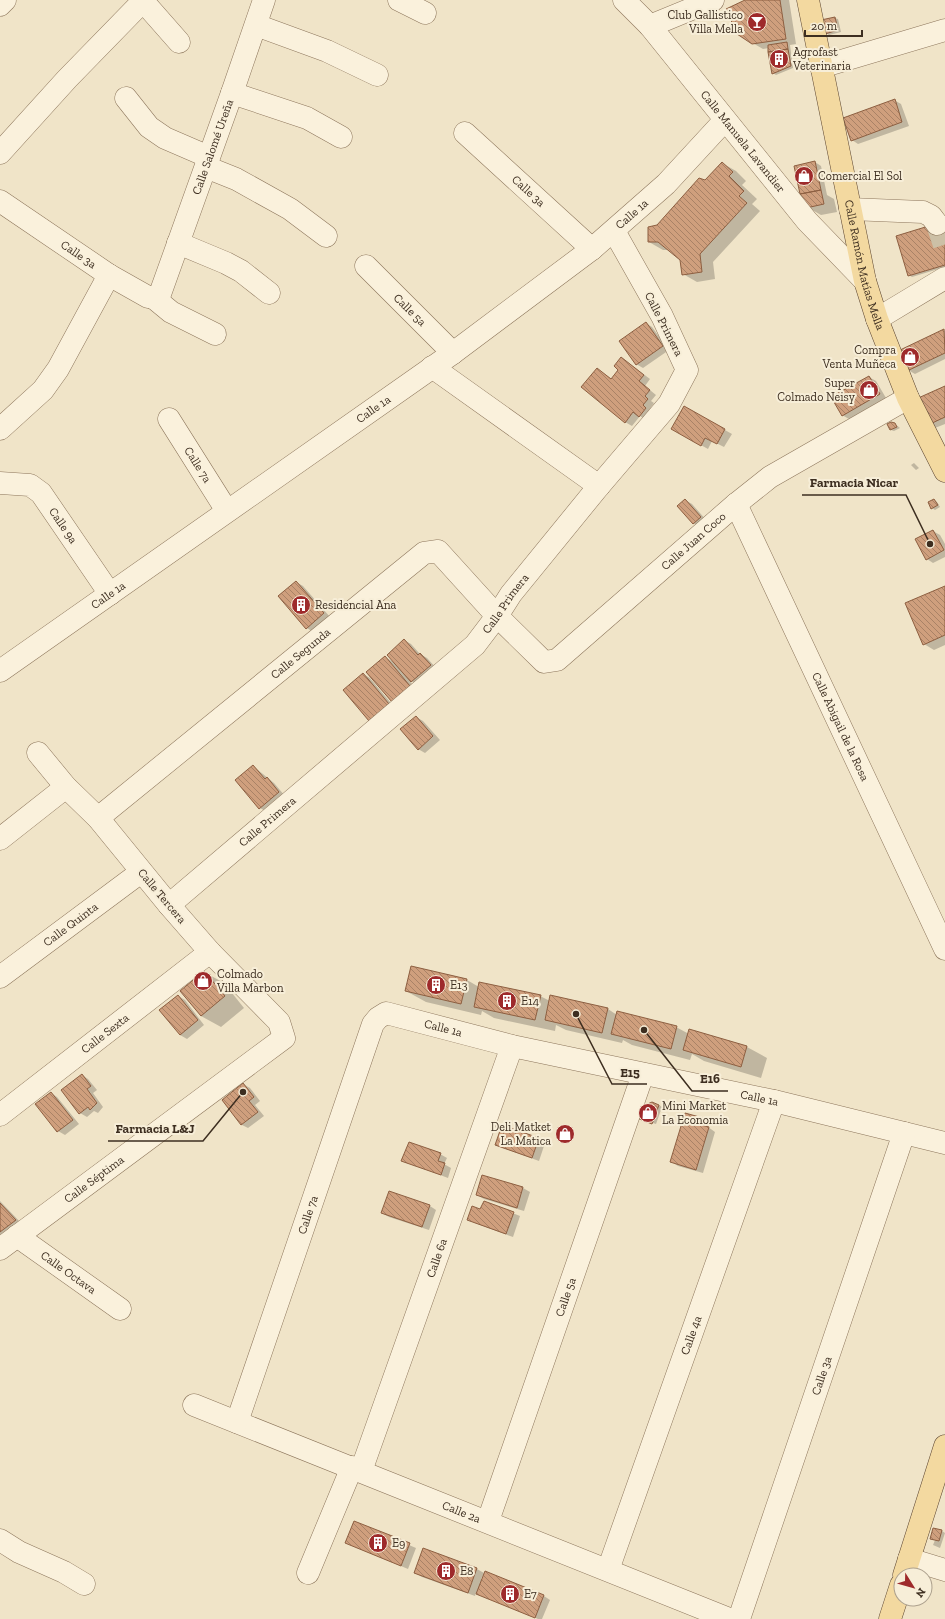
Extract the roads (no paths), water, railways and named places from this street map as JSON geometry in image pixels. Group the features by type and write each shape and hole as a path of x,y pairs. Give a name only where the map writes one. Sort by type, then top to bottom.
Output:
{"main road":[{"name":"Calle Ramón Matías Mella","path":"808,0 865,281 877,319 908,398 945,471"},
{"path":"906,1567 945,1446"},
{"path":"890,1619 894,1607"}],"street":[{"path":"0,5 4,0"},
{"path":"0,153 67,79 142,0 179,42"},
{"name":"Calle Salomé Ureña","path":"157,296 178,243 264,0"},
{"path":"399,0 425,13"},
{"name":"Calle Manuela Lavandier","path":"624,0 650,26 807,221 865,281"},
{"path":"650,26 713,0"},
{"path":"256,25 327,51 377,75"},
{"path":"821,67 945,30"},
{"path":"232,93 307,118 341,138"},
{"path":"126,98 149,127 236,179 290,209 326,236"},
{"name":"Calle 1a","path":"0,671 453,353 592,249 666,184 725,120"},
{"name":"Calle 3a","path":"464,133 592,249"},
{"name":"Calle 3a","path":"0,201 109,276 148,297 157,296 171,312 215,334"},
{"path":"850,209 923,212 931,216 937,224"},
{"name":"Calle Primera","path":"169,905 475,645 497,616 511,594 599,486 669,404 687,370 662,316 614,231"},
{"path":"178,243 226,263 241,271 269,293"},
{"name":"Calle 5a","path":"366,266 453,353"},
{"path":"0,429 43,390 51,380 109,276"},
{"path":"877,319 945,278"},
{"path":"432,367 599,486"},
{"name":"Calle Juan Coco","path":"497,616 544,662 557,660 736,504 770,477 908,398"},
{"name":"Calle 7a","path":"169,419 227,511"},
{"name":"Calle 9a","path":"0,483 30,485 41,493 110,594"},
{"name":"Calle Abigail de la Rosa","path":"736,504 945,949"},
{"name":"Calle Segunda","path":"98,818 424,553 438,552 497,616"},
{"name":"Calle Tercera","path":"38,753 66,787 98,818 141,872 210,952 279,1022 284,1038"},
{"path":"0,839 66,787"},
{"name":"Calle Quinta","path":"0,977 141,872"},
{"name":"Calle Sexta","path":"0,1115 210,952"},
{"name":"Calle 1a","path":"386,1013 512,1046 774,1100 945,1143"},
{"name":"Calle 7a","path":"237,1422 372,1024 386,1013"},
{"name":"Calle Séptima","path":"0,1249 284,1038"},
{"name":"Calle 6a","path":"308,1573 357,1469 512,1046"},
{"name":"Calle 5a","path":"488,1521 643,1074"},
{"name":"Calle 4a","path":"608,1570 774,1100"},
{"name":"Calle 3a","path":"739,1619 904,1133"},
{"name":"Calle Octava","path":"17,1236 120,1309"},
{"name":"Calle 2a","path":"194,1405 488,1521 729,1619"},
{"path":"0,1540 19,1552 64,1572 84,1584"},
{"path":"933,1569 945,1570"}],"tunnel":[{"path":"937,224 945,248"}],"place":[{"name":"Club Gallistico Villa Mella","path":"757,22"},
{"name":"Agrofast Veterinaria","path":"779,59"},
{"name":"Comercial El Sol","path":"804,176"},
{"name":"Compra Venta Muñeca","path":"910,357"},
{"name":"Super Colmado Neisy","path":"869,390"},
{"name":"Farmacia Nicar","path":"930,544"},
{"name":"Residencial Ana","path":"301,605"},
{"name":"Colmado Villa Marbon","path":"203,981"},
{"name":"E13","path":"436,985"},
{"name":"E14","path":"507,1001"},
{"name":"E15","path":"576,1014"},
{"name":"E16","path":"644,1030"},
{"name":"Farmacia L&J","path":"243,1092"},
{"name":"Mini Market La Economia","path":"648,1113"},
{"name":"Deli Matket La Matica","path":"565,1134"},
{"name":"E9","path":"378,1543"},
{"name":"E8","path":"446,1571"},
{"name":"E7","path":"510,1594"}]}
